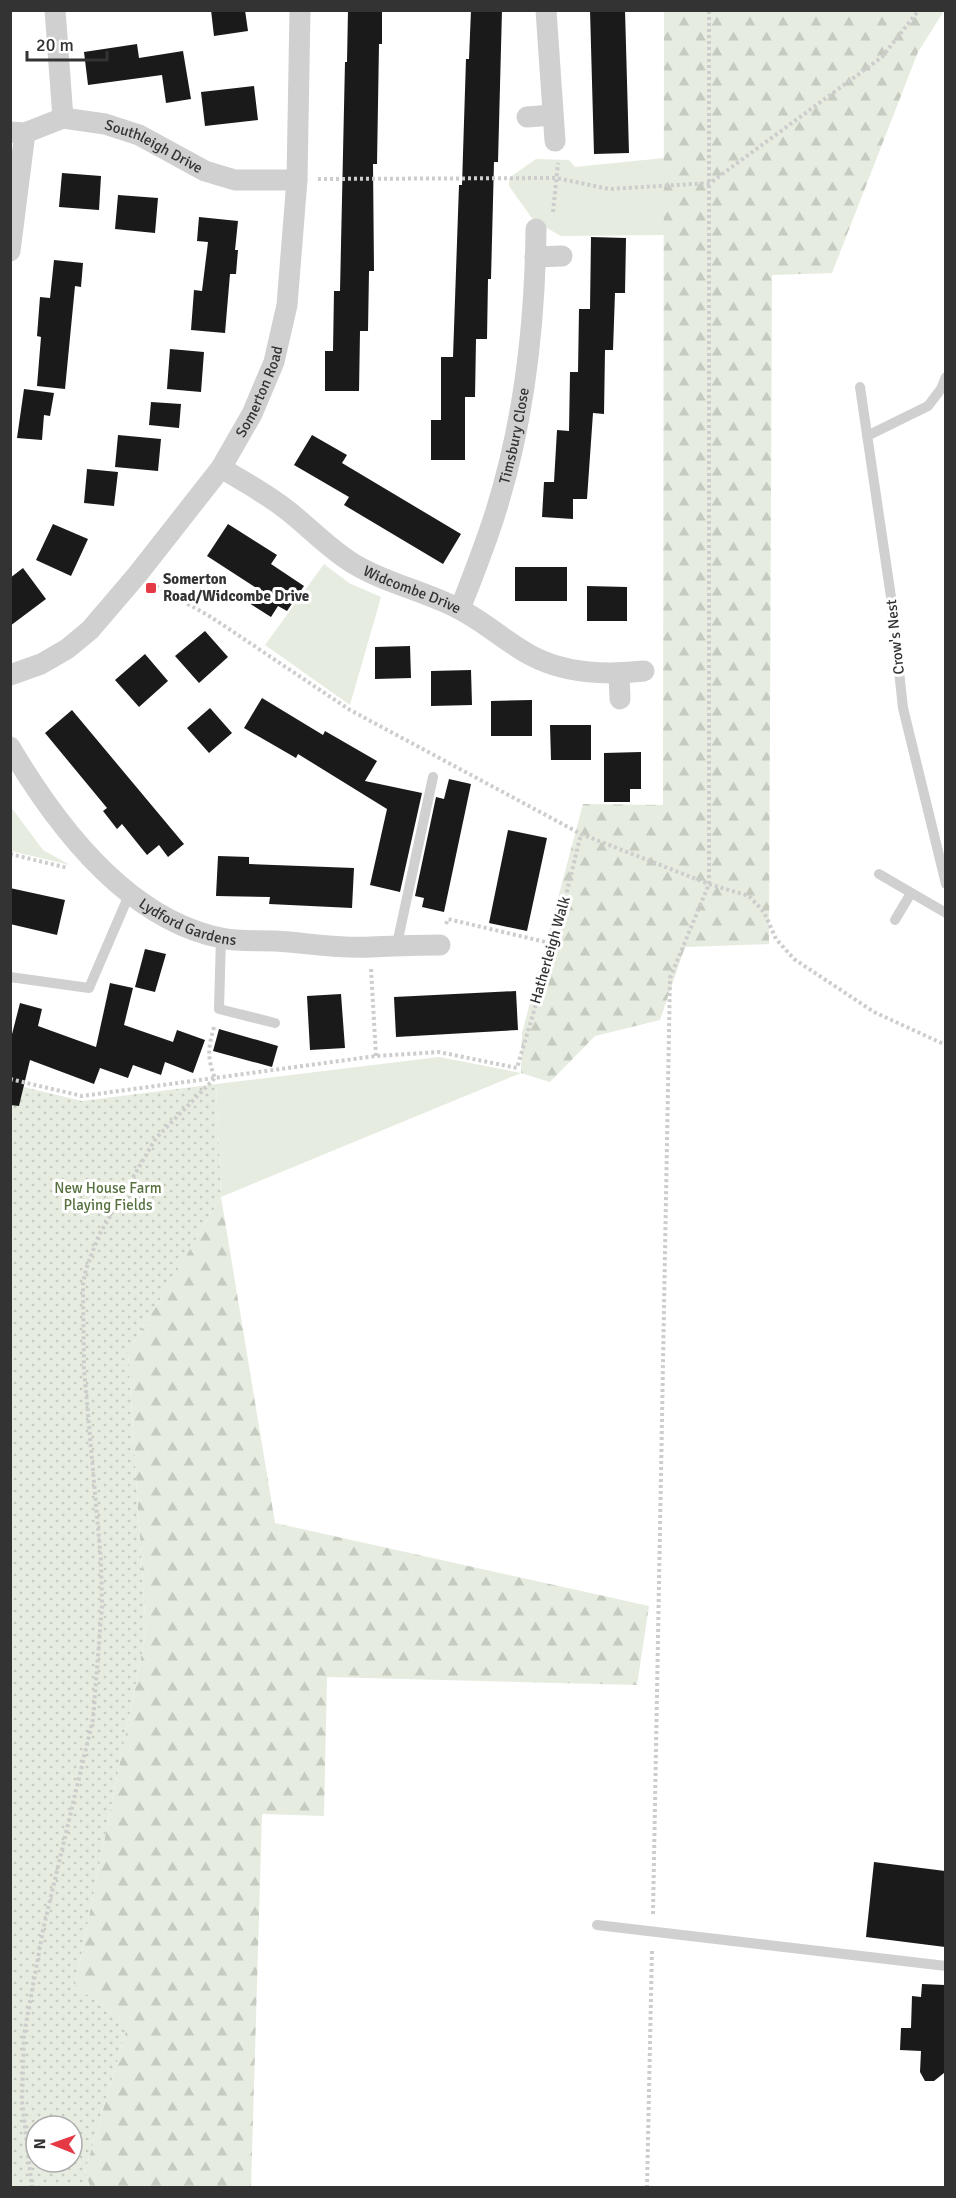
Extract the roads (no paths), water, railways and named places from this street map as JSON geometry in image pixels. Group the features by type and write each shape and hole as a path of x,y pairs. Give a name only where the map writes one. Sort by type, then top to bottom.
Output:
{"street":[{"path":"55,10 63,118"},
{"name":"Somerton Road","path":"10,675 41,664 67,649 90,630 137,575 221,468 252,414 274,362 287,305 297,180 300,10"},
{"path":"546,10 555,141"},
{"path":"526,117 552,115"},
{"name":"Southleigh Drive","path":"18,132 63,118 105,124 139,135 205,171 235,180 297,180"},
{"path":"10,251 18,132"},
{"name":"Timsbury Close","path":"460,609 496,514 511,453 526,371 534,298 536,242 562,256"},
{"name":"Widcombe Drive","path":"221,468 285,508 352,563 381,579 460,609 532,656 587,672 619,674 644,671"},
{"path":"619,674 620,699"},
{"name":"Lydford Gardens","path":"10,747 33,786 85,850 129,895 171,922 221,938 370,947 397,944 440,945"}],"lane":[{"path":"867,436 928,406 941,389 945,377"},
{"name":"Crow's Nest","path":"860,387 891,597 903,708 945,884"},
{"path":"397,944 433,777"},
{"path":"879,874 945,913"},
{"path":"895,920 911,893"},
{"path":"10,977 89,988 129,895"},
{"path":"221,938 219,1009 275,1023"},
{"path":"597,1925 945,1966"}],"place":[{"name":"Somerton Road/Widcombe Drive","path":"151,588"}],"park label":[{"name":"New House Farm Playing Fields","path":"108,1196"}]}
